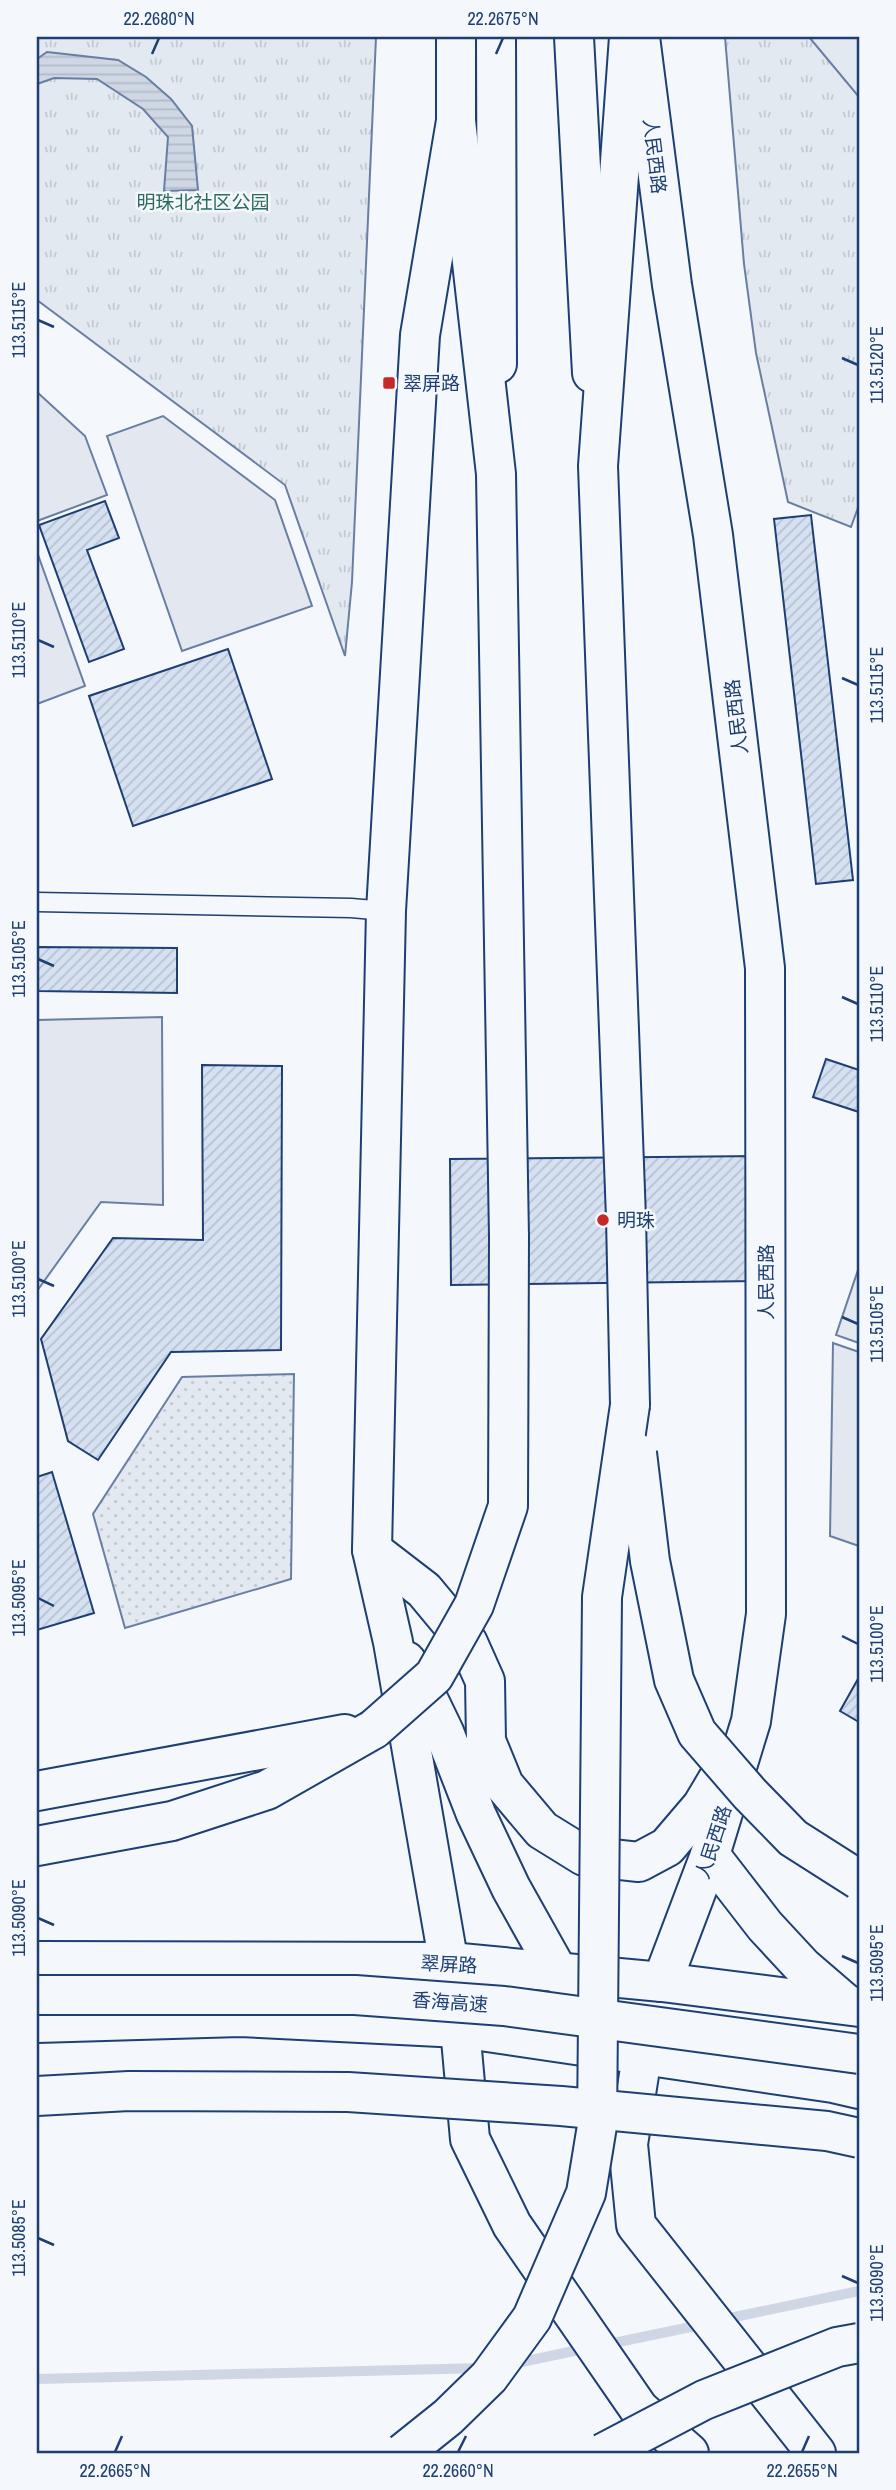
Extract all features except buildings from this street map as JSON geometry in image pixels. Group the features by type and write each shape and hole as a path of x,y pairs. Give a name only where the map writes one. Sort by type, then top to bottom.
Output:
{"main road":[{"path":"456,37 456,121 496,474"},
{"path":"37,1846 172,1821 268,1790 374,1729 434,1676 474,1605 508,1506 509,1237 496,474 496,37"},
{"path":"574,37 598,466 631,1405 650,1561 674,1680 697,1733 793,1838 859,1880"},
{"path":"598,466 629,37"},
{"name":"人民西路","path":"640,37 672,285 713,535 765,968 766,1614 751,1721 710,1854 662,1982 642,2056 628,2144 636,2225 816,2453"},
{"path":"456,121 420,335 386,911 372,1550 393,1643 450,1962 460,2028 470,2139 512,2225 639,2409 689,2453"},
{"path":"403,2453 448,2417 489,2377 533,2318 586,2193 597,2126 602,1597 631,1405"},
{"path":"372,1550 424,1590 468,1643 485,1681 486,1741 504,1785 542,1830 584,1856 639,1861 667,1847 702,1807 751,1721"},
{"path":"393,1643 417,1676 444,1732 476,1815 511,1888 558,1972 642,2056"},
{"path":"37,1791 374,1729"},
{"path":"710,1854 765,1926 803,1966 853,2006"},
{"name":"翠屏路","path":"37,1961 450,1962 662,1982 853,2006"},
{"name":"香海高速","path":"37,1995 355,1996 491,2005 859,2054"},
{"path":"37,2023 240,2017 460,2028 833,2082 859,2089"},
{"path":"37,2096 129,2091 348,2092 561,2106 827,2131 859,2138"},
{"path":"603,2453 704,2400 837,2347 859,2343"}],"lane":[{"path":"37,902 386,911"}],"green space":[{"name":"明珠北社区公园","path":"37,37 376,37 352,582 345,656 285,485 37,300"},
{"path":"725,37 859,37 859,505 851,527 788,502 756,353 744,264"},
{"path":"809,37 859,37 859,97"},
{"path":"859,1267 859,1343 836,1335"},
{"path":"294,1374 291,1579 125,1628 93,1514 182,1377"}],"shaded area":[{"path":"47,52 118,60 146,77 171,99 192,126 198,190 164,191 168,137 143,109 97,79 54,78 37,84 37,59"},
{"path":"37,392 85,436 107,495 37,521"},
{"path":"163,416 275,500 312,606 182,651 107,436"},
{"path":"37,552 85,686 37,704"},
{"path":"162,1017 163,1205 101,1202 37,1291 37,1020"},
{"path":"833,1343 859,1352 859,1546 830,1536"}],"waterway":[{"path":"720,2320 859,2291"},
{"path":"604,2345 705,2324"},
{"path":"512,2364 588,2348"},
{"path":"37,2379 482,2368"}],"place":[{"name":"翠屏路","path":"389,383"},
{"name":"明珠","path":"603,1220"}]}
